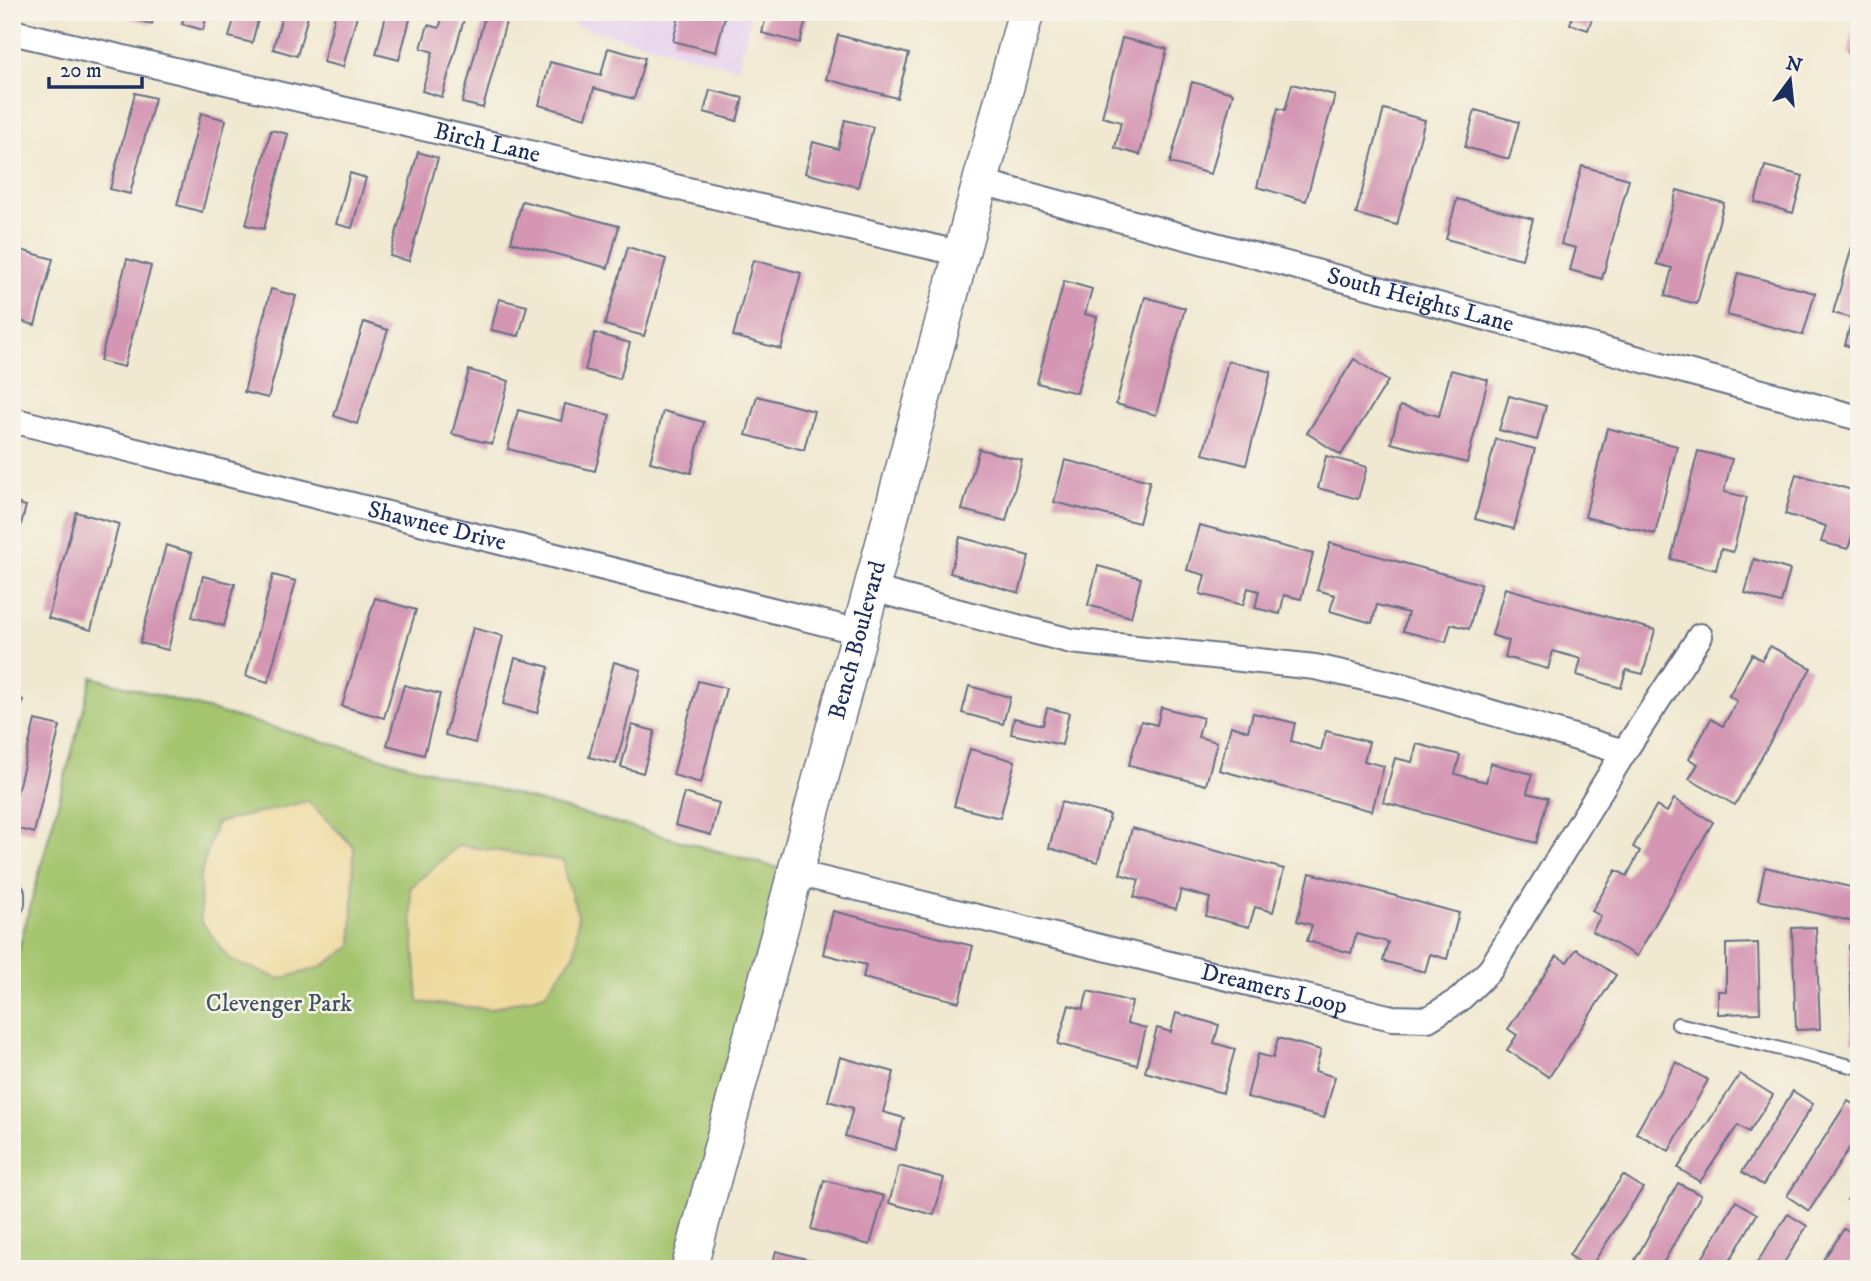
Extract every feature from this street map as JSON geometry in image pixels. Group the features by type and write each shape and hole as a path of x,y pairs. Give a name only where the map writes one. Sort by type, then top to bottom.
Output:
{"main road":[{"name":"Bench Boulevard","path":"689,1269 1026,12"}],"street":[{"name":"Birch Lane","path":"12,32 962,254"},
{"name":"South Heights Lane","path":"981,182 1859,418"},
{"name":"Shawnee Drive","path":"12,420 860,632"},
{"path":"872,589 1072,640 1328,670 1406,687 1623,752"},
{"name":"Dreamers Loop","path":"796,873 1392,1018 1428,1019 1459,1000 1490,970 1623,752 1700,636"},
{"path":"12,894 12,902"}],"lane":[{"path":"1678,1024 1859,1068"}],"shaded area":[{"path":"577,12 752,12 738,68 574,25"}],"green space":[{"name":"Clevenger Park","path":"92,677 796,873 689,1269 12,1269 12,974"}],"sand":[{"path":"308,801 354,847 352,946 321,967 280,979 230,960 201,921 200,877 216,823"},
{"path":"459,845 564,861 565,875 578,915 575,953 545,994 490,1009 418,1002 410,888"}],"building":[{"path":"131,12 155,12 152,24 130,18"},
{"path":"185,12 208,12 203,30 182,24"},
{"path":"236,12 260,12 252,43 229,37"},
{"path":"283,12 309,12 297,56 273,49"},
{"path":"336,12 358,12 343,67 323,62"},
{"path":"387,12 412,12 399,60 376,54"},
{"path":"444,12 466,12 442,97 422,91 433,52 421,48 428,25 439,28"},
{"path":"486,12 508,14 483,108 462,103"},
{"path":"680,12 726,12 716,52 673,41"},
{"path":"767,12 808,12 800,43 762,33"},
{"path":"1574,12 1594,12 1588,30 1570,24"},
{"path":"1854,29 1859,30 1859,57 1848,54"},
{"path":"838,35 909,54 897,98 826,79"},
{"path":"1122,38 1167,49 1140,155 1115,148 1121,122 1102,117"},
{"path":"608,48 645,58 634,99 594,88 586,118 539,105 550,62 601,75"},
{"path":"1192,82 1233,93 1211,174 1170,163"},
{"path":"1292,84 1335,95 1306,201 1257,187 1278,108 1285,110"},
{"path":"710,90 743,98 737,121 704,112"},
{"path":"135,93 155,98 130,194 110,189"},
{"path":"1384,109 1425,120 1397,225 1356,214"},
{"path":"1475,110 1519,122 1509,159 1465,147"},
{"path":"201,113 226,120 202,212 177,205"},
{"path":"845,120 873,127 858,187 805,173 813,142 838,149"},
{"path":"271,130 288,134 264,229 246,225"},
{"path":"418,152 438,158 409,261 390,256"},
{"path":"1582,166 1629,179 1602,279 1570,270 1576,248 1561,244"},
{"path":"1765,166 1803,176 1793,213 1755,202"},
{"path":"350,173 366,178 352,228 336,224"},
{"path":"1677,190 1724,203 1697,304 1665,296 1672,268 1657,264"},
{"path":"1457,199 1533,219 1522,259 1446,239"},
{"path":"522,201 619,226 608,268 511,242"},
{"path":"1858,226 1859,349 1845,345 1852,318 1833,313"},
{"path":"628,247 666,259 644,336 605,325"},
{"path":"17,249 53,259 35,325 12,319 12,266"},
{"path":"127,259 151,266 124,367 100,361"},
{"path":"753,260 801,273 781,349 733,336"},
{"path":"1738,273 1815,293 1803,335 1727,315"},
{"path":"1064,281 1092,289 1085,314 1097,317 1077,393 1037,383"},
{"path":"271,289 296,296 268,398 244,392"},
{"path":"1145,297 1185,308 1156,415 1116,404"},
{"path":"499,299 527,306 519,336 491,330"},
{"path":"364,322 388,330 357,424 334,416"},
{"path":"595,333 630,343 620,379 585,370"},
{"path":"1354,359 1388,381 1341,455 1307,433"},
{"path":"1228,361 1271,372 1246,465 1203,454"},
{"path":"469,370 509,381 492,444 452,434"},
{"path":"1451,370 1488,380 1467,463 1391,443 1400,406 1439,416"},
{"path":"757,396 814,411 804,450 746,435"},
{"path":"1509,396 1546,406 1537,440 1499,430"},
{"path":"565,404 610,415 595,471 508,449 518,410 561,421"},
{"path":"663,411 704,422 691,473 650,462"},
{"path":"1607,428 1677,446 1655,534 1585,517"},
{"path":"1496,439 1535,449 1514,529 1475,519"},
{"path":"979,449 1022,460 1006,521 962,510"},
{"path":"1698,451 1732,459 1724,492 1747,497 1733,552 1721,549 1716,570 1671,559"},
{"path":"1326,456 1367,467 1358,499 1318,488"},
{"path":"1065,460 1150,481 1139,523 1054,502"},
{"path":"1796,474 1859,492 1859,513 1848,549 1821,542 1826,526 1785,514"},
{"path":"12,502 26,506 13,554 12,554"},
{"path":"76,512 119,524 91,630 48,618"},
{"path":"1199,525 1313,554 1301,599 1284,595 1280,614 1255,608 1259,591 1248,588 1243,605 1200,594 1205,575 1187,570"},
{"path":"960,537 1029,556 1019,593 950,573"},
{"path":"1330,543 1481,584 1469,629 1451,624 1446,642 1403,631 1408,613 1377,605 1372,623 1330,611 1335,595 1317,590"},
{"path":"166,545 192,553 168,650 140,643"},
{"path":"1754,559 1790,570 1781,603 1745,593"},
{"path":"1098,566 1141,578 1131,617 1088,605"},
{"path":"273,575 296,581 268,682 246,676"},
{"path":"203,576 235,584 224,626 192,617"},
{"path":"1505,588 1655,630 1643,674 1626,670 1621,688 1577,675 1581,659 1553,651 1548,669 1505,657 1509,641 1492,635"},
{"path":"375,598 416,610 384,718 342,706"},
{"path":"473,628 503,636 475,743 445,735"},
{"path":"1770,646 1811,668 1735,805 1689,779 1698,764 1689,759 1711,719 1723,726 1737,701 1729,696 1752,654 1762,660"},
{"path":"515,658 549,667 537,713 503,704"},
{"path":"614,662 641,670 616,764 589,757"},
{"path":"698,681 726,688 701,783 673,775"},
{"path":"404,685 440,694 424,755 387,745"},
{"path":"969,686 1010,697 1003,724 962,713"},
{"path":"12,697 23,700 13,736 12,736"},
{"path":"1161,707 1203,718 1198,737 1217,742 1206,785 1129,765 1141,721 1157,725"},
{"path":"1047,708 1069,713 1062,745 1011,734 1014,718 1043,725"},
{"path":"1253,713 1295,723 1291,741 1321,750 1326,731 1369,742 1364,761 1384,766 1372,811 1219,770 1231,726 1248,731"},
{"path":"35,720 60,726 34,833 12,827 12,813"},
{"path":"632,725 655,731 643,773 621,767"},
{"path":"1417,744 1460,755 1455,774 1486,782 1491,763 1532,774 1527,793 1548,798 1536,843 1383,802 1395,758 1412,762"},
{"path":"970,749 1015,761 1000,818 954,806"},
{"path":"684,793 719,803 711,835 675,825"},
{"path":"1674,799 1713,822 1637,956 1592,931 1601,916 1592,911 1616,870 1627,876 1640,851 1633,847 1656,806 1667,812"},
{"path":"1061,802 1110,815 1098,862 1049,848"},
{"path":"1132,828 1284,869 1273,912 1255,907 1249,927 1206,916 1210,898 1181,890 1176,909 1134,897 1139,880 1120,874"},
{"path":"1765,867 1859,889 1859,923 1758,900"},
{"path":"1310,873 1459,913 1447,959 1430,954 1425,972 1383,961 1388,942 1356,934 1351,953 1307,941 1312,925 1297,921"},
{"path":"833,911 973,946 959,1002 863,978 866,965 823,954"},
{"path":"1816,927 1820,1029 1796,1030 1792,928"},
{"path":"1758,943 1760,1013 1718,1014 1718,991 1726,991 1726,944"},
{"path":"1849,945 1859,945 1859,1042 1853,1042"},
{"path":"1576,949 1616,975 1549,1077 1507,1050 1517,1035 1508,1029 1557,956 1567,962"},
{"path":"1088,991 1132,1002 1127,1023 1146,1028 1137,1065 1058,1044 1069,1005 1083,1009"},
{"path":"1176,1013 1219,1025 1214,1043 1235,1049 1223,1093 1145,1072 1157,1028 1171,1032"},
{"path":"1278,1038 1321,1050 1315,1071 1335,1077 1324,1118 1247,1097 1258,1054 1273,1058"},
{"path":"840,1057 894,1072 883,1112 904,1118 895,1150 845,1136 853,1108 828,1101"},
{"path":"1676,1062 1708,1080 1669,1151 1636,1133"},
{"path":"1740,1074 1773,1095 1749,1132 1738,1125 1700,1182 1678,1168"},
{"path":"1793,1091 1813,1104 1763,1185 1742,1172"},
{"path":"1848,1101 1859,1108 1859,1133 1809,1211 1787,1196"},
{"path":"899,1166 944,1178 934,1215 889,1203"},
{"path":"1623,1175 1643,1188 1589,1269 1569,1255"},
{"path":"824,1180 884,1196 870,1245 811,1229"},
{"path":"1859,1182 1859,1208 1847,1200"},
{"path":"1678,1183 1701,1195 1660,1269 1630,1269"},
{"path":"1736,1201 1757,1214 1725,1269 1696,1269"},
{"path":"1788,1214 1807,1226 1780,1269 1753,1269"},
{"path":"1844,1229 1859,1239 1859,1253 1848,1269 1817,1269"},
{"path":"776,1251 818,1262 816,1269 771,1269"}]}
